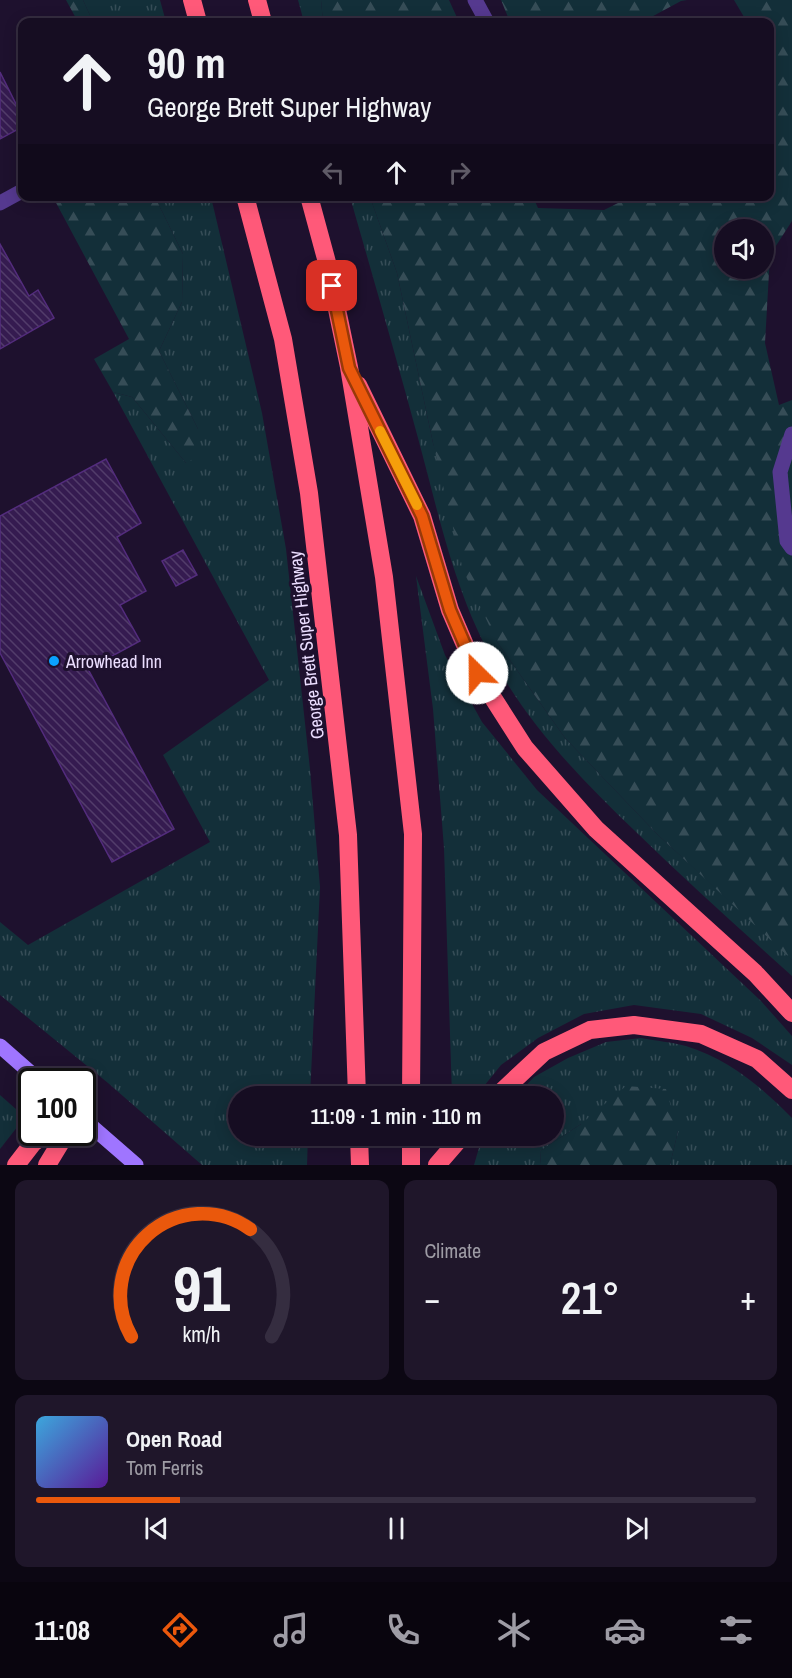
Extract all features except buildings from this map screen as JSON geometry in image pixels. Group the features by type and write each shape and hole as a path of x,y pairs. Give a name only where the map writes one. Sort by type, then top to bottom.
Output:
{"highway":[{"path":"192,0 197,18"},
{"path":"257,0 262,18"},
{"name":"George Brett Super Highway","path":"246,201 283,339 309,493 348,835 357,1086"},
{"path":"310,201 328,266 349,368 384,577 413,834 411,1086"},
{"path":"349,368 422,516 450,610 477,673 525,748 596,829 755,974 792,1013"},
{"path":"508,1086 544,1052 590,1030 634,1025 701,1034 757,1059 792,1090"},
{"path":"16,1165 31,1146"},
{"path":"47,1165 59,1146"},
{"path":"359,1146 360,1165"},
{"path":"411,1146 411,1165"},
{"path":"437,1165 453,1146"}],"main road":[{"path":"0,1046 25,1068"},
{"path":"96,1130 136,1165"}],"street":[{"path":"475,0 485,18"},
{"path":"0,203 18,193"},
{"path":"792,434 780,472 787,541 792,548"}],"green space":[{"path":"66,0 83,0 91,18 76,18"},
{"path":"83,0 160,0 165,18 91,18"},
{"path":"298,0 321,0 323,18 303,18"},
{"path":"321,0 449,0 457,18 323,18"},
{"path":"501,0 687,0 649,18 508,18"},
{"path":"734,0 792,0 792,221 774,249 774,219 714,219 714,279 769,279 765,343 779,405 792,400 792,960 657,834 565,738 497,642 463,570 397,273 371,201 535,201 538,208 604,210 622,201 774,201 774,18 745,18"},
{"path":"55,201 157,201 183,254 182,302 159,351 198,429 199,456 186,463 132,397 113,392 94,359 129,339"},
{"path":"157,201 212,201 262,413 286,549 310,769 320,887 310,1086 228,1086 228,1146 308,1146 307,1165 202,1165 96,1073 96,1068 90,1068 0,995 0,922 28,945 210,842 163,755 269,680 113,392 132,397 186,463 198,429 159,351 182,302 183,254"},
{"path":"351,201 371,201 397,273 433,443 497,642 565,738 657,834 784,951 792,960 792,976 674,868 581,777 517,699 473,621 451,561"},
{"path":"416,576 445,655 482,722 537,790 761,1001 792,1036 792,1065 752,1038 701,1014 634,1005 584,1014 538,1038 501,1065 484,1086 452,1086 444,848 433,709"},
{"path":"641,1038 681,1045 717,1059 744,1075 792,1118 792,1165 670,1165 678,1131 581,1124 564,1135 564,1086 525,1086 534,1077 568,1058 606,1042"},
{"path":"626,1086 666,1089 678,1131 670,1165 541,1165 540,1151 548,1146 564,1146 564,1135"},
{"path":"0,1095 18,1111 18,1126 0,1149"},
{"path":"480,1146 548,1146 540,1151 541,1165 474,1165"}],"slow traffic":[{"path":"380,431 417,505"}],"place":[{"name":"Arrowhead Inn","path":"54,661"}],"route":[{"path":"332,286 349,368 422,516 450,610 477,673"}]}
